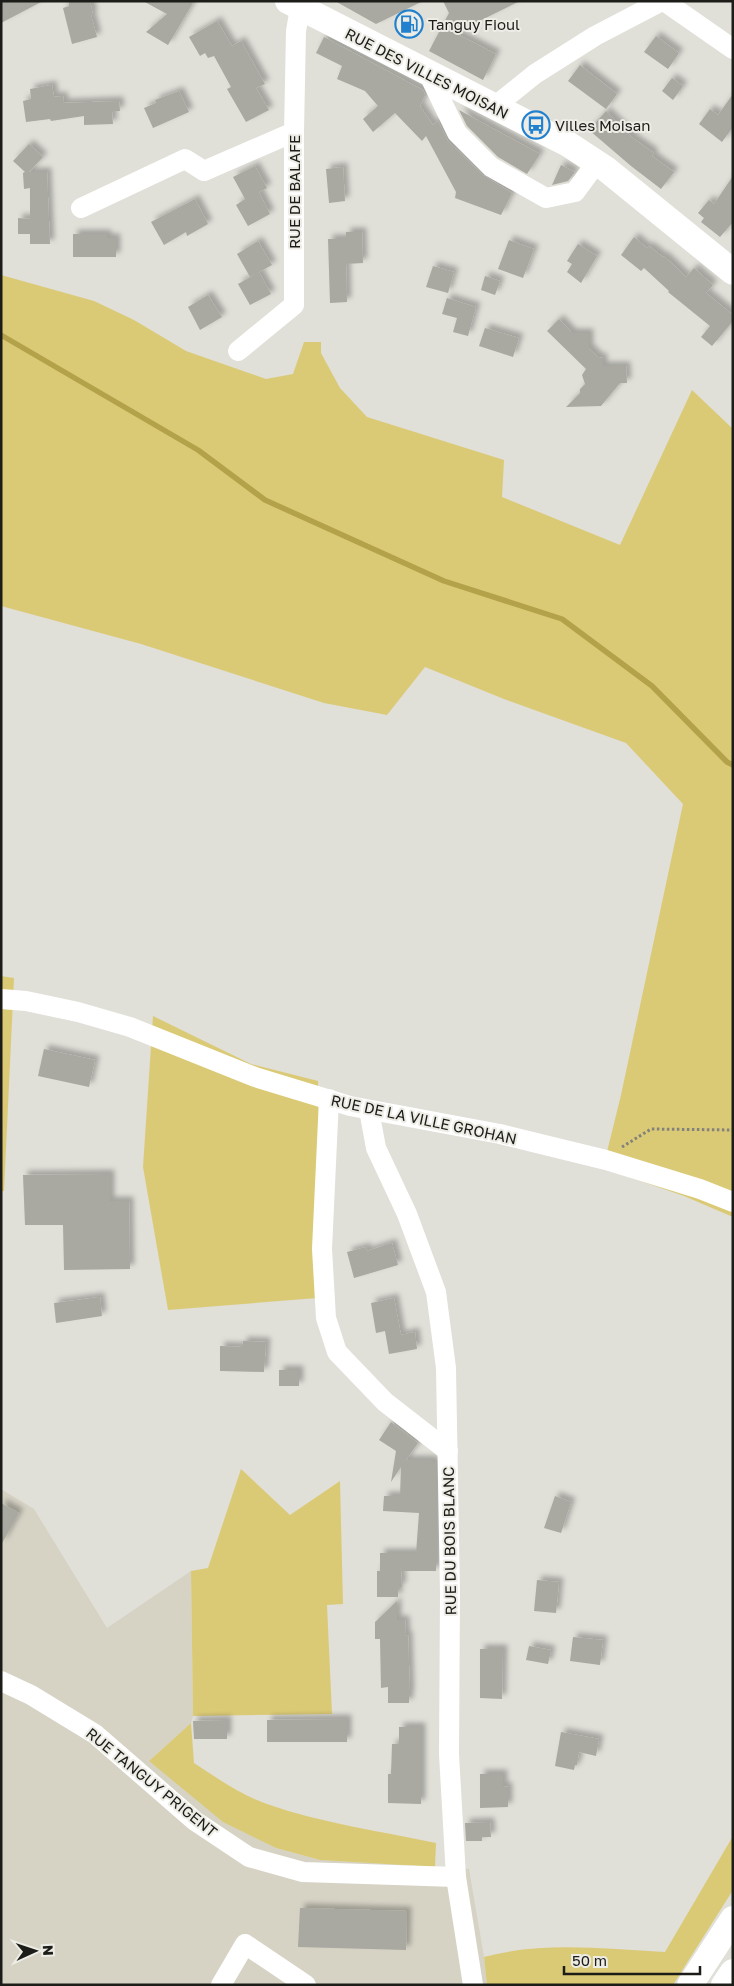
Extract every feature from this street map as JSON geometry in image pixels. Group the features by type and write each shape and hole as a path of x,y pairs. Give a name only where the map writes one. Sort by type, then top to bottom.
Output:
{"main road":[{"name":"RUE DES VILLES MOISAN","path":"294,5 568,144 596,162 733,272"},
{"path":"690,1985 733,1919"},
{"path":"724,1985 733,1972"}],"street":[{"path":"494,107 534,74 595,36 663,1 733,49"},
{"name":"RUE DE BALAFE","path":"238,350 294,305 296,31 294,5"},
{"path":"428,73 458,133 490,167 546,198 575,192 596,162"},
{"path":"81,208 185,159 204,171 294,132"},
{"name":"RUE DE LA VILLE GROHAN","path":"1,999 26,1001 78,1012 130,1027 255,1077 329,1100 369,1110 500,1134 606,1160 700,1189 733,1202"},
{"path":"329,1100 322,1249 326,1318 337,1352 385,1402 448,1451"},
{"name":"RUE DU BOIS BLANC","path":"369,1110 376,1148 407,1214 436,1292 446,1368 450,1594 448,1754 456,1877 473,1985"},
{"name":"RUE TANGUY PRIGENT","path":"1,1681 31,1695 95,1734 195,1821 249,1857 303,1872 456,1877"},
{"path":"220,1985 245,1944 306,1985"}],"path":[{"path":"606,1160 630,1140 651,1129 733,1130"}],"shaded area":[{"path":"1,275 94,301 134,320 186,351 266,379 293,374 304,342 321,342 321,353 340,388 367,417 504,460 502,497 620,545 692,390 733,429 733,1217 684,1196 603,1168 621,1095 683,804 626,743 504,699 425,667 387,715 324,703 141,644 1,606"},
{"path":"1,976 14,978 4,1191 1,1191"},
{"path":"153,1016 251,1064 318,1081 320,1160 317,1298 168,1310 143,1167"},
{"path":"241,1469 290,1515 340,1481 343,1604 327,1605 332,1714 193,1716 191,1571 208,1568"},
{"path":"1,1489 34,1509 107,1628 191,1571 193,1716 191,1723 149,1761 276,1848 320,1860 469,1869 487,1985 1,1985"},
{"path":"191,1723 194,1763 229,1786 257,1800 287,1811 436,1843 435,1867 320,1860 276,1848 223,1822 149,1761"},
{"path":"733,1836 733,1890 673,1985 487,1985 484,1957 506,1952 574,1947 665,1952"}],"building":[{"path":"1,1 43,1 1,23"},
{"path":"69,1 90,1 93,15 91,15 97,37 72,44 63,8 69,6"},
{"path":"143,1 194,1 168,45 146,32 167,14"},
{"path":"335,1 423,1 376,24"},
{"path":"443,1 520,1 455,33 496,54 483,80 429,51 449,13"},
{"path":"217,21 232,46 241,41 265,84 256,88 269,110 246,122 227,89 231,87 214,56 208,58 205,53 200,56 189,37"},
{"path":"656,36 679,53 668,69 644,52"},
{"path":"324,37 423,90 425,95 420,106 433,125 438,121 448,141 483,175 512,193 501,215 455,198 456,192 426,136 422,141 395,113 373,132 363,119 378,106 365,91 337,79 342,66 316,53"},
{"path":"580,65 617,94 606,109 568,81"},
{"path":"672,78 683,86 673,100 662,91"},
{"path":"52,85 54,97 63,96 64,103 119,101 120,111 112,112 113,124 84,125 84,116 51,121 50,119 26,122 23,101 31,99 30,89"},
{"path":"179,91 189,112 153,128 144,108 156,103 155,100"},
{"path":"733,94 733,127 722,142 699,124 710,109 718,115"},
{"path":"459,110 540,154 527,174 498,157 467,126"},
{"path":"606,111 634,139 654,153 652,156 674,172 661,189 589,130"},
{"path":"29,144 43,157 29,172 47,172 50,244 30,244 30,234 18,234 18,218 30,219 30,188 24,189 23,173 25,172 13,161"},
{"path":"561,165 575,172 568,181 552,185"},
{"path":"255,166 267,188 259,192 270,214 248,226 236,205 245,199 233,177"},
{"path":"343,167 345,201 329,203 326,169"},
{"path":"733,176 733,222 720,237 701,222 704,218 698,213 709,200 714,204"},
{"path":"195,199 208,224 187,236 186,232 164,245 151,222"},
{"path":"346,232 362,232 363,263 346,264 347,302 330,303 328,239 346,239"},
{"path":"73,234 107,234 107,238 116,238 116,257 73,257"},
{"path":"634,237 647,248 649,246 664,256 686,277 694,268 713,285 706,293 733,315 733,321 712,346 701,337 710,326 668,292 644,268 641,271 621,255"},
{"path":"509,240 534,249 523,278 498,269"},
{"path":"258,241 272,265 250,277 237,254"},
{"path":"578,244 597,256 581,283 567,272 572,264 567,261"},
{"path":"433,266 454,272 448,293 426,287"},
{"path":"259,272 271,294 250,305 238,284"},
{"path":"485,276 500,281 495,295 481,290"},
{"path":"208,295 222,317 200,330 188,307"},
{"path":"447,298 476,307 468,336 453,332 457,318 442,314"},
{"path":"559,319 572,333 589,333 589,348 598,357 603,358 603,366 626,366 627,383 620,383 601,406 566,407 580,393 580,389 585,384 582,375 586,369 547,331"},
{"path":"485,328 519,338 513,357 479,346"},
{"path":"44,1049 95,1060 89,1087 38,1076"},
{"path":"110,1174 110,1201 129,1201 130,1269 64,1270 63,1225 25,1225 23,1175"},
{"path":"392,1243 398,1265 354,1278 347,1252 366,1247 367,1251"},
{"path":"100,1297 102,1316 56,1323 54,1303"},
{"path":"394,1298 401,1335 415,1332 417,1349 389,1354 385,1331 376,1333 371,1303"},
{"path":"243,1341 266,1342 264,1372 220,1371 220,1346 242,1347"},
{"path":"279,1370 299,1370 299,1386 279,1386"},
{"path":"391,1422 418,1443 406,1460 432,1460 432,1462 436,1462 436,1571 401,1571 402,1587 398,1587 398,1597 377,1597 377,1571 380,1571 380,1553 416,1553 419,1513 383,1511 384,1496 400,1496 401,1467 391,1482 396,1451 379,1440"},
{"path":"555,1496 571,1502 561,1533 544,1528"},
{"path":"1,1503 19,1513 1,1545"},
{"path":"537,1580 559,1582 556,1613 534,1611"},
{"path":"397,1601 397,1620 405,1620 406,1636 408,1635 409,1703 388,1703 388,1687 381,1688 380,1639 375,1639 375,1622"},
{"path":"573,1637 603,1640 600,1665 570,1661"},
{"path":"529,1646 551,1650 548,1664 526,1660"},
{"path":"480,1649 503,1649 502,1699 480,1698"},
{"path":"347,1719 347,1742 267,1742 267,1720"},
{"path":"227,1720 227,1739 194,1739 193,1721"},
{"path":"399,1727 421,1727 421,1804 388,1803 388,1774 391,1774 392,1744 399,1744"},
{"path":"561,1732 599,1739 596,1756 579,1752 577,1765 575,1765 574,1770 555,1766"},
{"path":"480,1774 503,1774 503,1786 508,1787 508,1807 480,1808"},
{"path":"490,1822 491,1837 482,1837 482,1841 466,1841 465,1823"},
{"path":"300,1908 407,1911 406,1950 298,1947"}],"waterway":[{"path":"1,335 198,450 265,500 444,581 562,619 652,686 727,762 733,765"}],"place":[{"name":"Tanguy Fioul","path":"409,24"},
{"name":"Villes Moisan","path":"536,125"}]}
